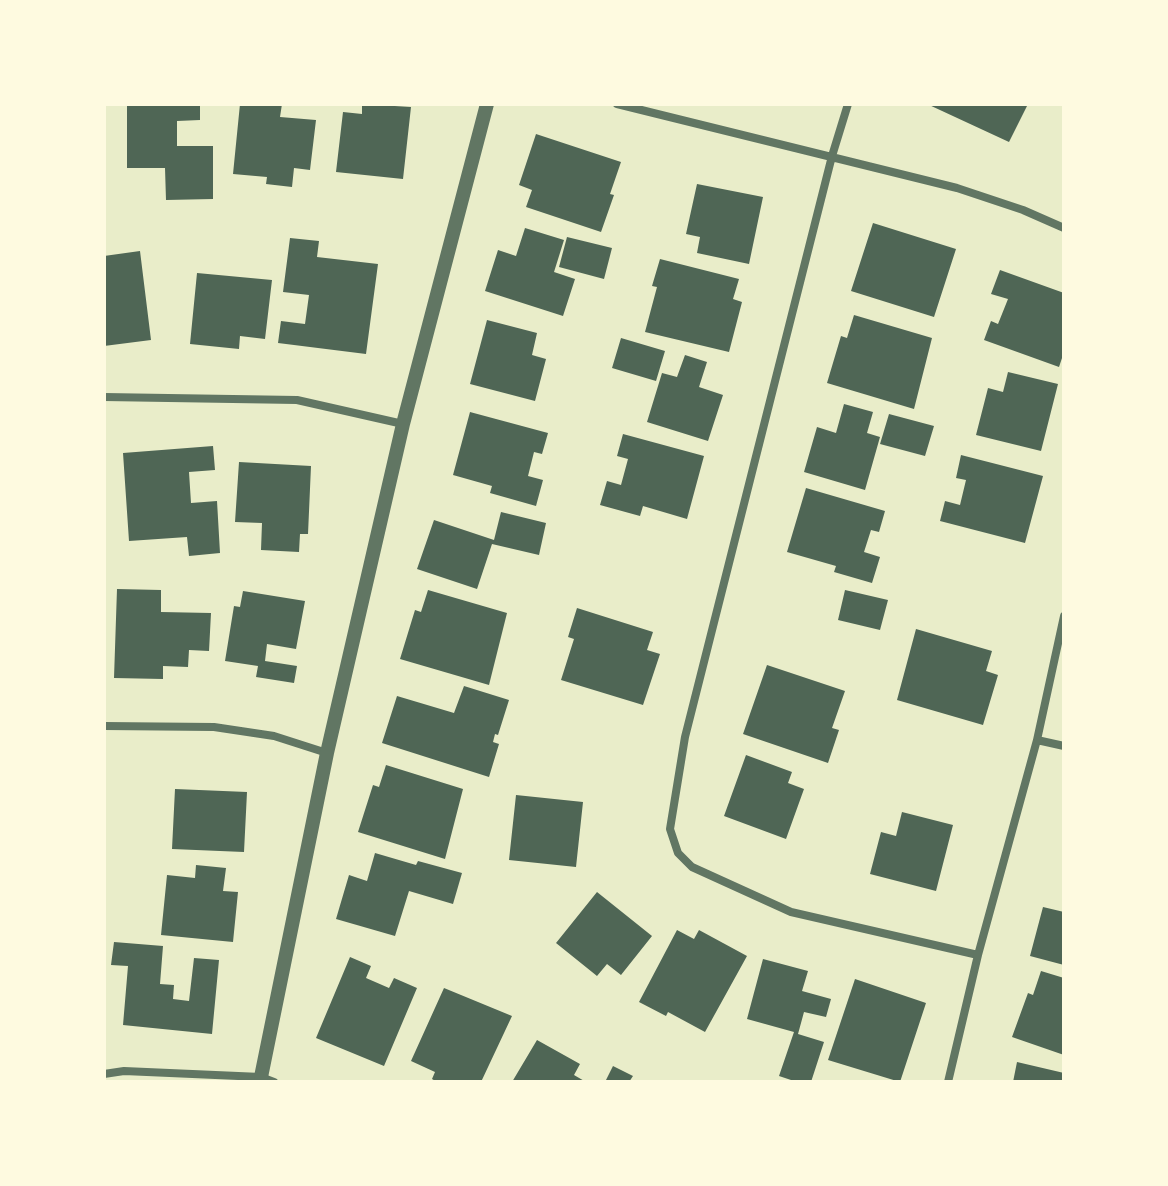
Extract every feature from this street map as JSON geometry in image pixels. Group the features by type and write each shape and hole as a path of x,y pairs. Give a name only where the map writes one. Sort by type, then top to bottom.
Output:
{"street":[{"path":"104,1074 124,1071 267,1080 327,753 403,424 487,104"},
{"path":"617,104 957,188 1023,210 1064,228"},
{"path":"848,104 832,156 685,737 670,829 678,853 692,867 791,912 978,955"},
{"path":"104,397 297,400 403,424"},
{"path":"948,1082 978,955 1037,740 1064,616"},
{"path":"104,726 214,727 274,736 327,753"},
{"path":"1037,740 1064,746"}],"building":[{"path":"127,104 200,104 200,120 177,121 177,146 213,146 213,199 166,200 165,168 127,168"},
{"path":"240,104 282,104 280,117 316,120 310,170 294,168 292,187 266,184 267,177 233,174"},
{"path":"362,104 411,107 403,179 336,172 343,112 362,114"},
{"path":"927,104 1028,104 1009,142"},
{"path":"536,134 621,162 601,232 526,207 532,190 519,185"},
{"path":"697,184 763,197 749,264 697,253 700,237 686,234"},
{"path":"873,223 956,249 934,317 851,291"},
{"path":"525,228 564,240 554,272 575,279 563,316 485,291 498,250 516,256"},
{"path":"567,237 612,248 604,279 559,267"},
{"path":"290,238 319,241 317,257 378,264 366,354 278,343 281,321 305,324 309,295 283,292"},
{"path":"140,251 151,340 104,346 104,256"},
{"path":"660,259 739,279 733,299 742,302 729,352 645,332 657,287 652,286"},
{"path":"1000,270 1064,293 1064,352 1059,367 984,340 991,321 998,324 1008,299 991,294"},
{"path":"197,273 272,280 265,339 240,336 239,349 190,344"},
{"path":"854,315 932,338 914,409 827,383 841,336 847,338"},
{"path":"487,320 537,333 532,355 546,359 535,401 470,384"},
{"path":"621,338 665,351 656,381 612,368"},
{"path":"685,355 707,362 699,387 723,395 708,441 647,422 662,373 677,377"},
{"path":"1008,372 1058,384 1041,451 976,435 988,388 1003,392"},
{"path":"844,404 873,412 867,433 880,437 865,490 804,472 817,427 836,433"},
{"path":"470,412 548,433 542,454 534,452 528,476 543,480 536,506 490,493 492,486 453,475"},
{"path":"889,414 934,426 925,456 880,444"},
{"path":"623,434 704,456 687,519 643,506 640,516 600,505 607,481 621,485 628,459 617,456"},
{"path":"213,446 215,470 189,472 191,503 217,501 220,553 189,556 187,537 129,541 123,453"},
{"path":"961,455 1043,476 1025,543 940,521 945,501 960,505 966,480 956,478"},
{"path":"239,462 311,466 308,534 300,534 299,552 261,550 262,523 235,522"},
{"path":"806,488 885,511 879,532 871,530 864,552 880,557 872,583 834,572 836,566 787,552"},
{"path":"501,512 546,523 539,555 492,544 477,589 417,569 434,520 494,540"},
{"path":"117,589 161,590 161,612 211,613 209,651 189,650 188,667 163,666 163,679 114,678"},
{"path":"428,590 507,613 489,685 400,659 415,610 421,612"},
{"path":"845,590 888,600 880,630 838,620"},
{"path":"243,591 305,601 296,649 267,644 265,661 297,666 294,683 256,677 258,666 225,661 234,606 240,607"},
{"path":"577,608 653,632 647,650 660,654 643,705 561,680 574,639 568,637"},
{"path":"916,629 992,651 986,671 998,675 983,725 897,700"},
{"path":"767,665 845,691 832,728 839,730 828,763 743,734"},
{"path":"464,686 509,700 498,735 495,734 493,742 499,744 489,777 382,743 397,696 454,713"},
{"path":"746,755 792,772 788,783 804,789 786,839 724,816"},
{"path":"386,765 463,789 445,859 358,832 373,785 379,787"},
{"path":"175,789 247,792 244,852 172,849"},
{"path":"516,795 583,802 576,867 509,860"},
{"path":"902,812 953,825 936,891 870,874 881,832 896,836"},
{"path":"375,853 416,865 418,861 462,873 453,904 409,891 395,936 336,919 349,875 367,881"},
{"path":"196,865 226,868 223,891 238,892 233,942 161,935 167,875 195,878"},
{"path":"597,892 652,936 621,975 607,964 597,976 556,943"},
{"path":"1043,907 1064,912 1064,965 1030,956"},
{"path":"677,930 694,939 699,930 747,956 705,1032 668,1012 666,1016 639,1002"},
{"path":"114,942 163,946 160,984 174,985 173,999 189,1001 194,958 219,960 212,1034 123,1025 128,966 111,965"},
{"path":"350,957 371,966 366,978 389,988 394,978 417,988 384,1066 316,1038"},
{"path":"763,959 808,971 802,991 831,999 826,1017 804,1012 798,1034 824,1042 811,1082 797,1082 779,1076 794,1032 747,1019"},
{"path":"1041,971 1064,978 1064,1055 1012,1037 1028,993 1033,995"},
{"path":"855,979 926,1003 900,1082 828,1060"},
{"path":"444,988 512,1016 481,1082 437,1082 432,1079 435,1072 411,1061"},
{"path":"537,1040 580,1064 574,1075 586,1082 512,1082"},
{"path":"1017,1062 1064,1073 1064,1082 1013,1082"},
{"path":"613,1066 633,1076 629,1082 605,1082"}]}
